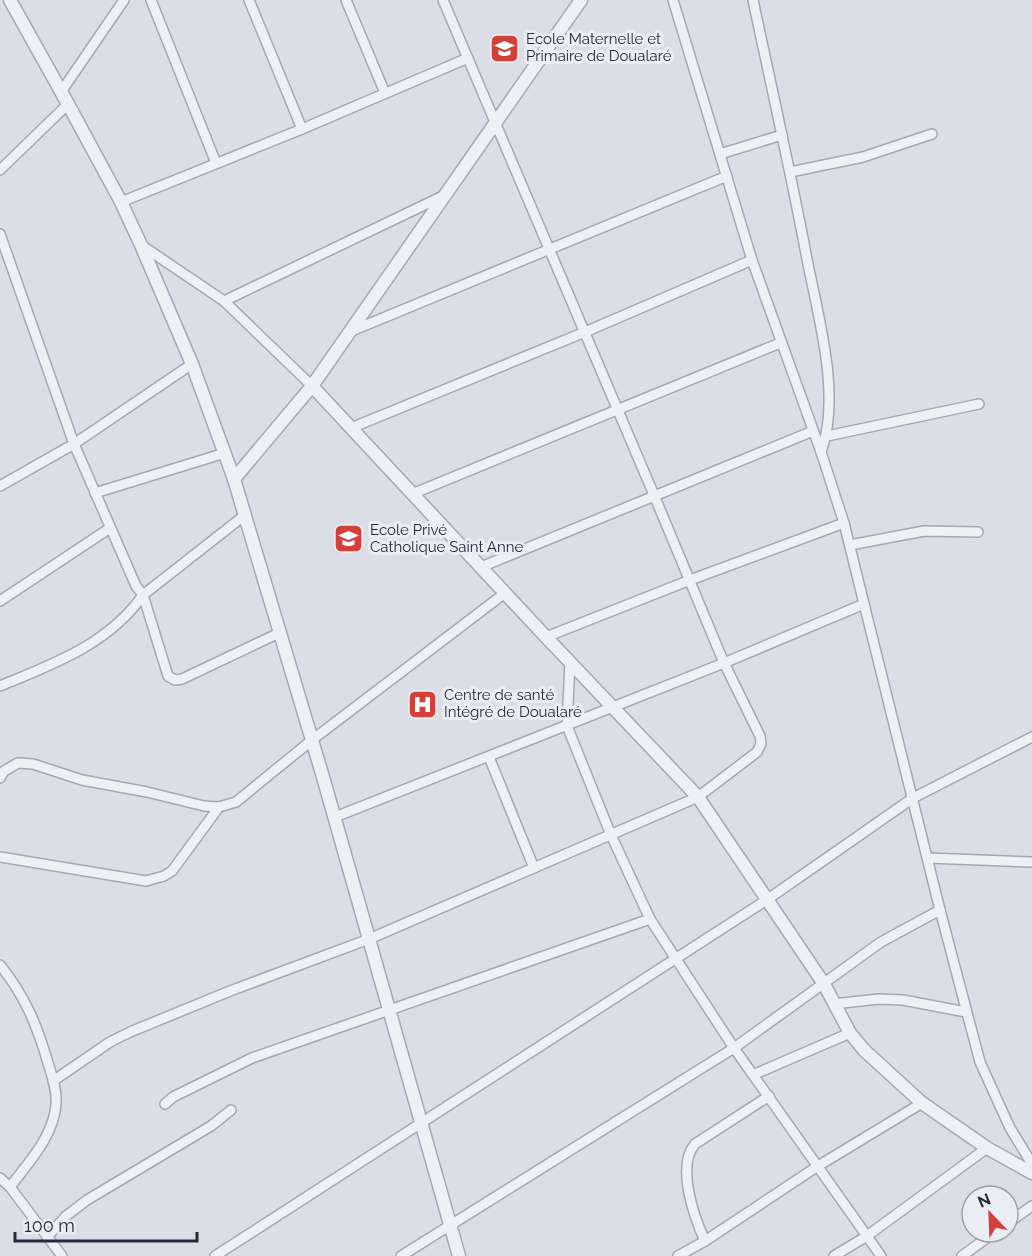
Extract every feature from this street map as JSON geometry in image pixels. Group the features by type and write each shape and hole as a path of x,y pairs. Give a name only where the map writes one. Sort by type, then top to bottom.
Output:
{"street":[{"path":"61,92 124,0"},
{"path":"150,0 216,163"},
{"path":"249,0 302,129"},
{"path":"346,0 385,93"},
{"path":"53,1081 110,1042 130,1032 230,991 369,939 698,797 758,752 760,736 724,663 618,408 443,0"},
{"path":"234,479 312,386 581,0"},
{"path":"673,0 752,260 844,523 980,1062 1010,1128 1032,1164"},
{"path":"753,0 790,172 826,360 830,404 827,436 821,452"},
{"path":"13,1 121,202 192,364 225,453 335,817 459,1256"},
{"path":"121,202 302,129 468,58"},
{"path":"0,170 68,104"},
{"path":"790,172 863,157 932,134"},
{"path":"720,154 782,135"},
{"path":"348,333 727,177"},
{"path":"224,301 444,195"},
{"path":"0,234 74,444 136,586 143,595 168,676 175,680 182,679 279,633"},
{"path":"141,245 224,301 312,386 698,797 824,984 850,1033 864,1050 922,1103 987,1148 1032,1173"},
{"path":"351,428 585,332 752,260"},
{"path":"412,494 780,343"},
{"path":"0,486 74,444 192,364"},
{"path":"827,436 979,404"},
{"path":"481,567 813,431"},
{"path":"95,494 225,453"},
{"path":"0,686 72,654 98,639 132,611 143,595 245,515"},
{"path":"546,637 844,523"},
{"path":"0,601 110,528"},
{"path":"850,545 924,531 978,532"},
{"path":"0,778 4,771 18,763 33,764 82,780 147,792 204,806 219,807 236,802 312,740 505,593"},
{"path":"335,817 724,663 864,604"},
{"path":"570,662 567,726 611,835 650,919 734,1048 755,1074 881,1256"},
{"path":"215,1256 768,899 913,798 1032,737"},
{"path":"489,757 534,868"},
{"path":"0,857 146,881 172,871 219,807"},
{"path":"928,858 1032,862"},
{"path":"401,1256 734,1048 881,942 940,910"},
{"path":"165,1104 173,1097 252,1058 650,919"},
{"path":"0,965 16,985 38,1027 53,1081 56,1104 49,1128 36,1154 10,1187"},
{"path":"833,1004 879,999 903,1000 966,1012"},
{"path":"755,1074 850,1033"},
{"path":"705,1241 694,1216 686,1172 690,1149 769,1096"},
{"path":"678,1256 705,1241 818,1166 922,1103"},
{"path":"47,1237 66,1216 87,1200 211,1126 231,1110"},
{"path":"834,1256 867,1236 987,1148"},
{"path":"0,1178 10,1187 62,1256"},
{"path":"962,1256 978,1244"}],"place":[{"name":"Ecole Maternelle et Primaire de Doualaré","path":"505,48"},
{"name":"Ecole Privé Catholique Saint Anne","path":"349,539"},
{"name":"Centre de santé Intégré de Doualaré","path":"423,704"}]}
